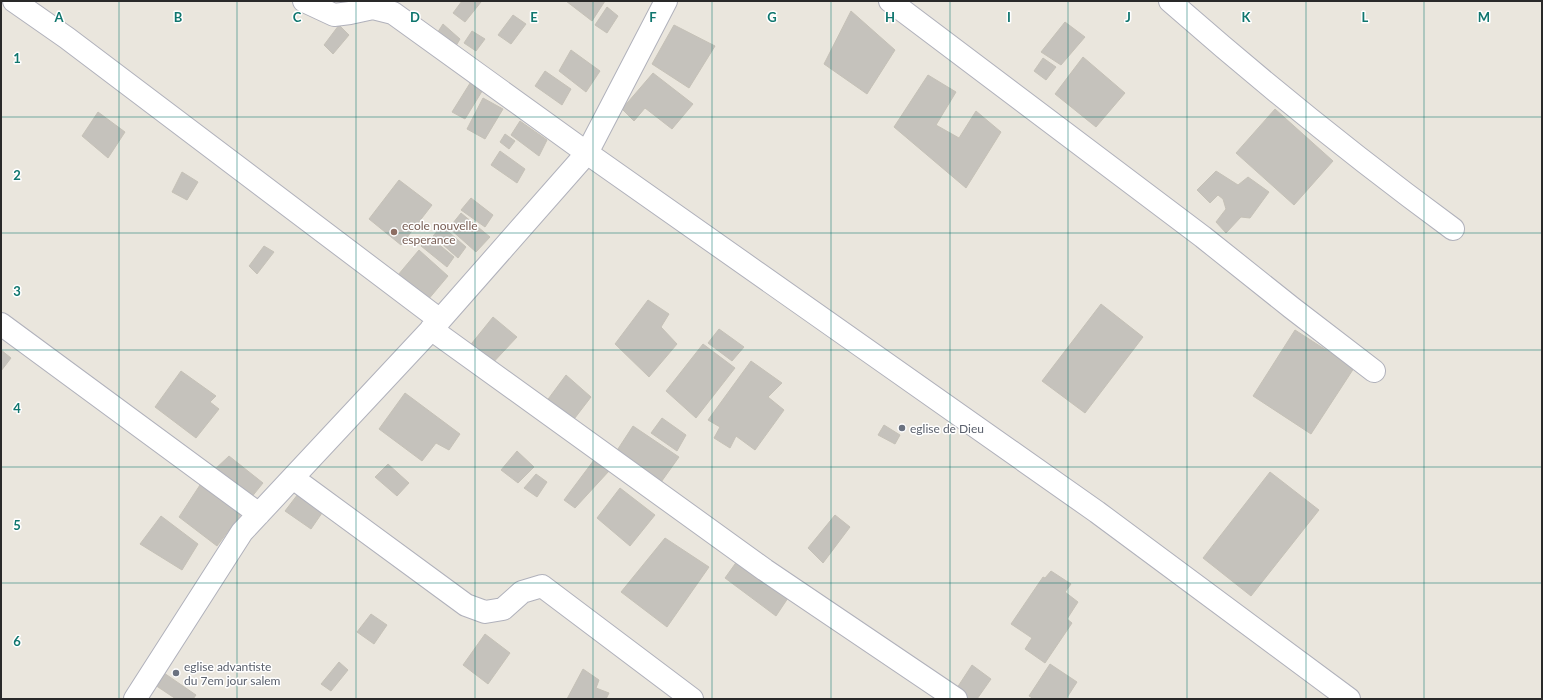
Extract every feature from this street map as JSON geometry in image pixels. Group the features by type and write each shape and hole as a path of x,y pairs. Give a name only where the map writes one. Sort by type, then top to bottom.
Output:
{"street":[{"path":"14,1 67,38 436,324 765,570 956,699"},
{"path":"304,1 334,15 350,14 373,8 393,13 586,153 1097,512 1349,699"},
{"path":"135,699 242,532 436,324 586,153 666,1"},
{"path":"890,1 1203,237 1292,308 1374,370"},
{"path":"1170,1 1215,41 1369,167 1453,229"},
{"path":"1,324 259,514"},
{"path":"293,478 466,605 486,612 503,609 522,592 542,586 692,699"}],"building":[{"path":"462,1 481,2 465,22 453,13"},
{"path":"566,1 605,1 592,21"},
{"path":"607,7 618,16 607,33 595,25"},
{"path":"851,11 895,50 867,94 824,64"},
{"path":"513,15 526,24 511,44 498,35"},
{"path":"1065,22 1085,37 1061,65 1041,52"},
{"path":"443,24 460,39 453,51 434,38"},
{"path":"339,25 349,35 333,54 324,45"},
{"path":"674,25 715,46 689,88 652,64"},
{"path":"472,31 485,39 476,51 464,43"},
{"path":"571,50 600,71 586,92 559,71"},
{"path":"1083,57 1125,93 1096,127 1055,94"},
{"path":"1043,58 1056,67 1046,80 1034,71"},
{"path":"545,71 571,89 562,105 535,86"},
{"path":"653,73 693,104 672,129 645,108 634,121 622,109"},
{"path":"928,75 956,92 936,125 959,138 976,111 1001,132 966,188 894,127"},
{"path":"472,80 484,88 465,119 452,112"},
{"path":"483,98 503,109 485,139 467,129"},
{"path":"1275,109 1333,161 1294,205 1236,153"},
{"path":"98,112 125,132 108,158 82,136"},
{"path":"520,121 547,140 539,156 511,135"},
{"path":"505,134 515,141 509,149 500,142"},
{"path":"500,151 525,169 517,183 491,165"},
{"path":"1216,171 1238,185 1248,177 1269,192 1250,218 1241,217 1226,233 1216,222 1226,209 1223,199 1218,195 1210,203 1197,190"},
{"path":"182,172 198,182 187,200 172,192"},
{"path":"399,180 432,205 401,245 369,219"},
{"path":"471,198 493,215 485,227 461,210"},
{"path":"461,213 490,237 476,252 449,228"},
{"path":"442,226 466,247 458,258 433,236"},
{"path":"430,237 454,257 447,267 421,246"},
{"path":"264,246 274,252 257,274 249,266"},
{"path":"419,250 448,276 427,301 398,275"},
{"path":"648,300 669,314 661,327 677,344 649,377 615,344"},
{"path":"1101,304 1143,337 1085,413 1042,381"},
{"path":"493,317 517,337 488,368 468,348"},
{"path":"719,329 744,347 732,361 708,343"},
{"path":"1295,330 1354,368 1311,434 1253,396"},
{"path":"703,344 735,368 696,418 666,391"},
{"path":"1,350 11,358 1,371"},
{"path":"751,361 782,383 768,397 784,410 755,450 736,436 730,448 714,438 720,427 708,420"},
{"path":"181,371 216,396 210,402 219,409 196,438 155,407"},
{"path":"566,375 591,397 568,427 543,406"},
{"path":"405,393 460,434 449,450 436,443 422,461 379,429"},
{"path":"662,418 686,435 677,451 651,433"},
{"path":"884,425 900,435 895,444 878,435"},
{"path":"633,426 679,457 659,485 614,455"},
{"path":"517,451 534,467 518,483 501,470"},
{"path":"229,456 263,483 246,504 211,473"},
{"path":"594,460 609,471 575,508 564,500"},
{"path":"388,464 409,483 397,496 375,477"},
{"path":"1270,472 1319,510 1251,596 1203,558"},
{"path":"536,474 547,482 537,497 524,488"},
{"path":"200,485 241,514 217,546 179,517"},
{"path":"620,488 655,515 630,546 597,518"},
{"path":"298,494 322,513 311,529 285,511"},
{"path":"835,515 850,527 823,563 808,548"},
{"path":"161,516 198,544 182,570 140,544"},
{"path":"665,538 709,567 667,627 621,592"},
{"path":"740,557 790,595 776,616 725,578"},
{"path":"1051,571 1071,584 1065,592 1078,602 1067,619 1072,623 1045,663 1025,649 1032,638 1011,624 1043,577 1045,578"},
{"path":"371,614 387,625 374,644 357,632"},
{"path":"485,634 510,653 488,684 463,665"},
{"path":"339,662 348,670 331,691 321,684"},
{"path":"1050,664 1077,682 1066,699 1034,699 1029,696"},
{"path":"972,665 991,679 977,699 960,699 953,694"},
{"path":"583,669 599,680 596,688 609,693 606,699 567,699"},
{"path":"164,673 196,695 193,699 176,699 155,685"}],"place":[{"name":"ecole nouvelle esperance","path":"394,232"},
{"name":"eglise de Dieu","path":"902,428"},
{"name":"eglise advantiste du 7em jour salem","path":"176,673"}]}
